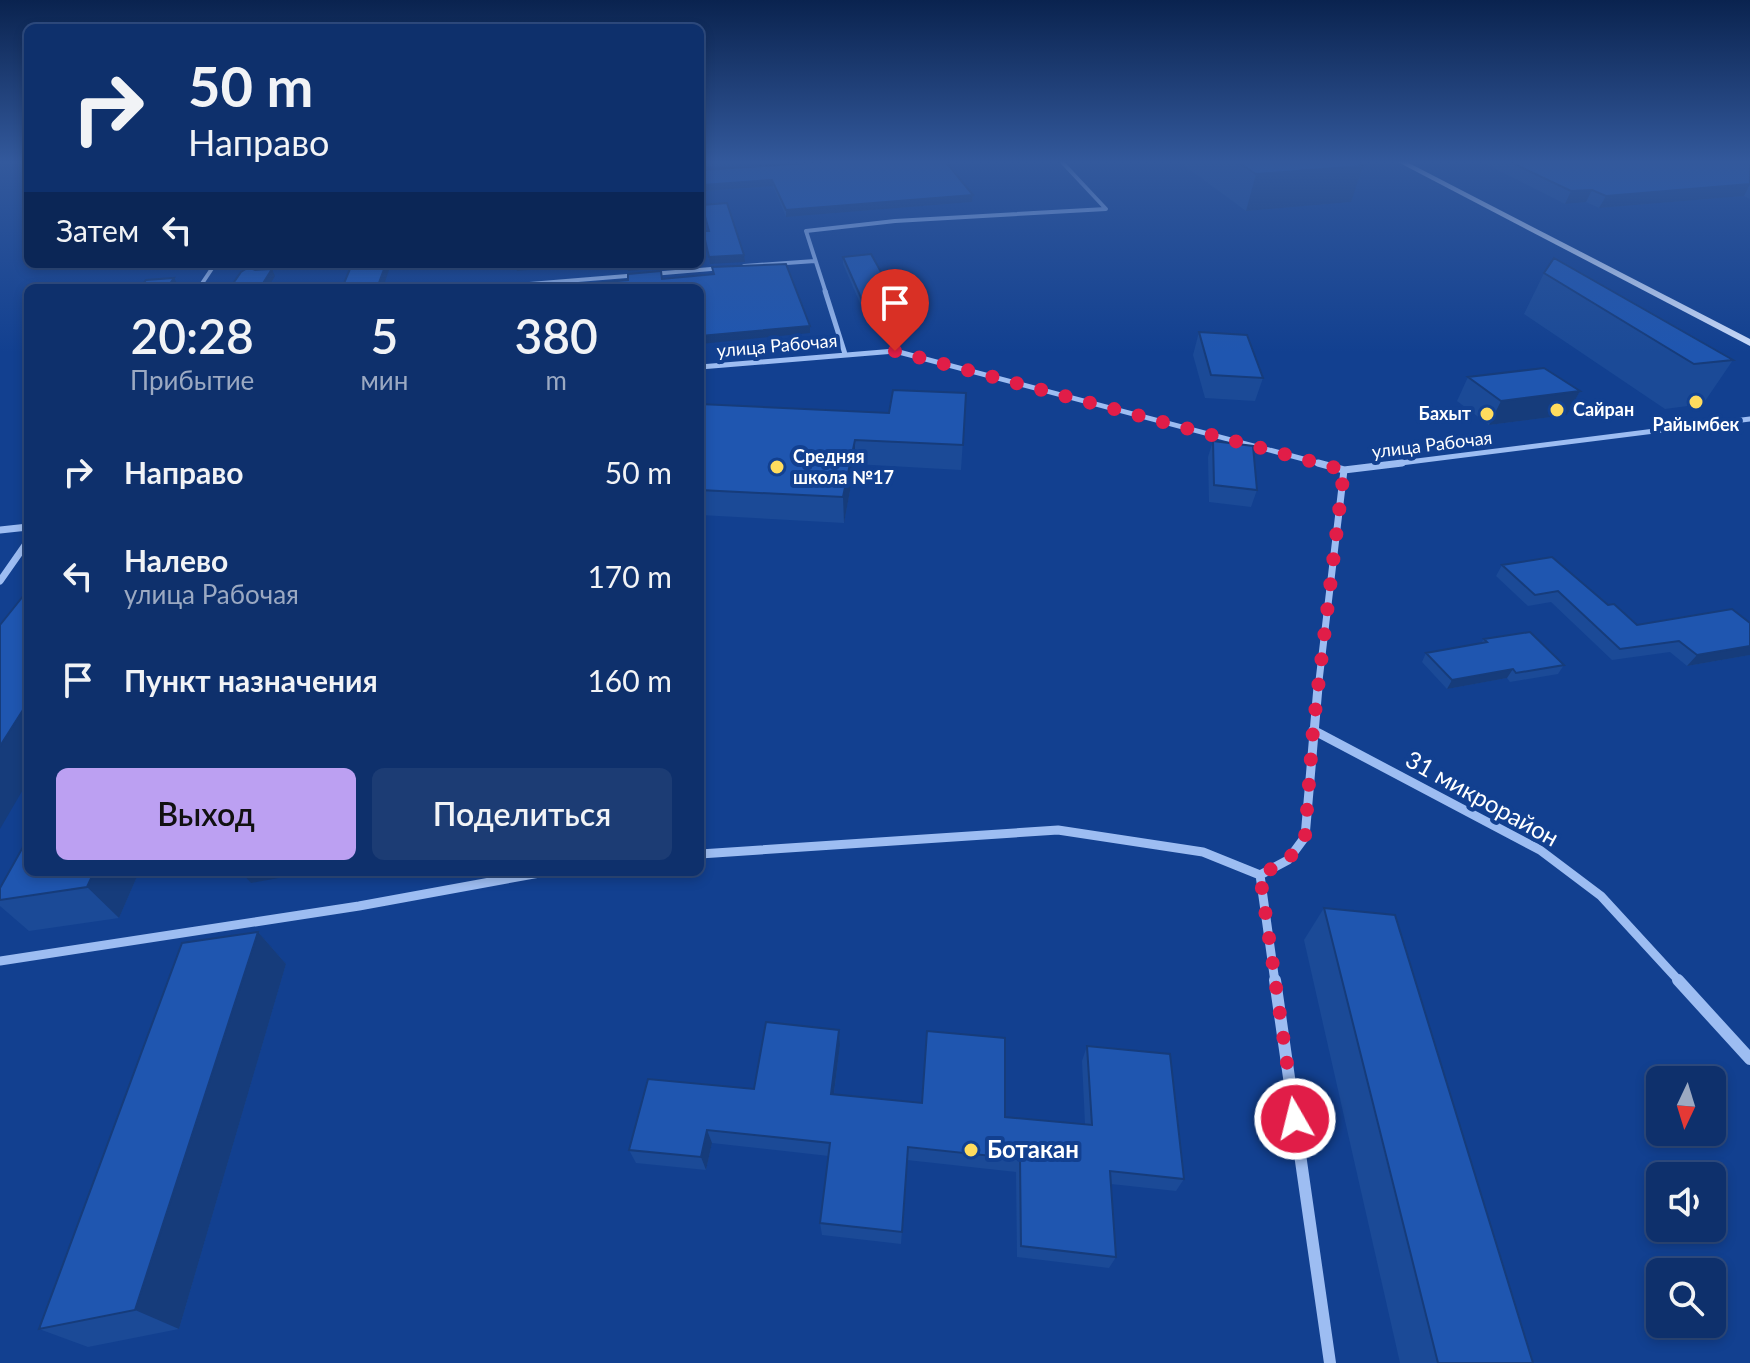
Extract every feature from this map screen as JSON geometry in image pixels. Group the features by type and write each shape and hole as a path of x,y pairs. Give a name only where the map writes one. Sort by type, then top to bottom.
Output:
{"main road":[{"path":"1522,225 1750,343"}],"street":[{"path":"845,354 806,231 863,225"},
{"path":"743,267 815,261"},
{"path":"528,284 728,268"},
{"name":"улица Рабочая","path":"704,367 895,351 1344,470 1750,419"},
{"path":"1260,875 1288,860 1305,837 1313,730 1344,470"},
{"path":"0,530 24,527"},
{"path":"0,581 24,547"},
{"name":"31 микрорайон","path":"1313,730 1540,850 1601,896 1750,1059"},
{"path":"704,854 1058,830 1203,852 1260,875"},
{"path":"1260,875 1330,1363"},
{"path":"0,961 359,906 523,876"}],"building":[{"path":"707,225 734,225 744,255 709,257 704,231 709,231"},
{"path":"871,254 905,315 870,318 843,257"},
{"path":"1554,258 1733,360 1694,364 1544,273"},
{"path":"786,264 810,326 704,336 704,284 594,284 628,280 628,274 661,271 662,279 714,274 712,267"},
{"path":"247,268 272,269 263,284 233,284"},
{"path":"350,268 384,268 378,284 344,284"},
{"path":"174,278 170,284 143,284 146,280"},
{"path":"1199,332 1247,335 1263,378 1211,375"},
{"path":"1544,368 1580,391 1501,401 1468,377"},
{"name":"Средняя школа №17","path":"893,390 966,393 963,445 855,440 843,497 704,490 704,404 889,413"},
{"path":"1213,441 1253,446 1257,490 1214,485"},
{"path":"1552,557 1608,605 1614,604 1637,625 1732,609 1750,623 1750,646 1697,655 1679,641 1620,649 1558,591 1535,595 1502,565"},
{"path":"24,595 24,708 0,746 0,625"},
{"path":"1530,632 1564,665 1516,673 1513,669 1452,680 1426,653 1487,642 1484,639"},
{"path":"24,845 24,876 92,876 87,887 0,900 0,888"},
{"path":"1324,908 1395,915 1533,1363 1438,1363"},
{"path":"258,932 135,1310 39,1329 182,943"},
{"name":"Ботакан","path":"766,1022 839,1030 831,1094 922,1103 927,1031 1005,1038 1005,1117 1092,1125 1087,1046 1170,1054 1184,1179 1110,1171 1116,1257 1021,1246 1020,1159 908,1147 902,1232 820,1223 830,1143 707,1130 701,1157 629,1150 648,1079 754,1089"}],"place":[{"name":"Райымбек","path":"1696,402"},
{"name":"Сайран","path":"1557,410"},
{"name":"Бахыт","path":"1487,414"},
{"name":"Средняя школа №17","path":"777,467"},
{"name":"Ботакан","path":"971,1150"}],"route":[{"path":"895,351 1344,470 1313,730 1305,837 1288,860 1260,875 1295,1119"}]}
